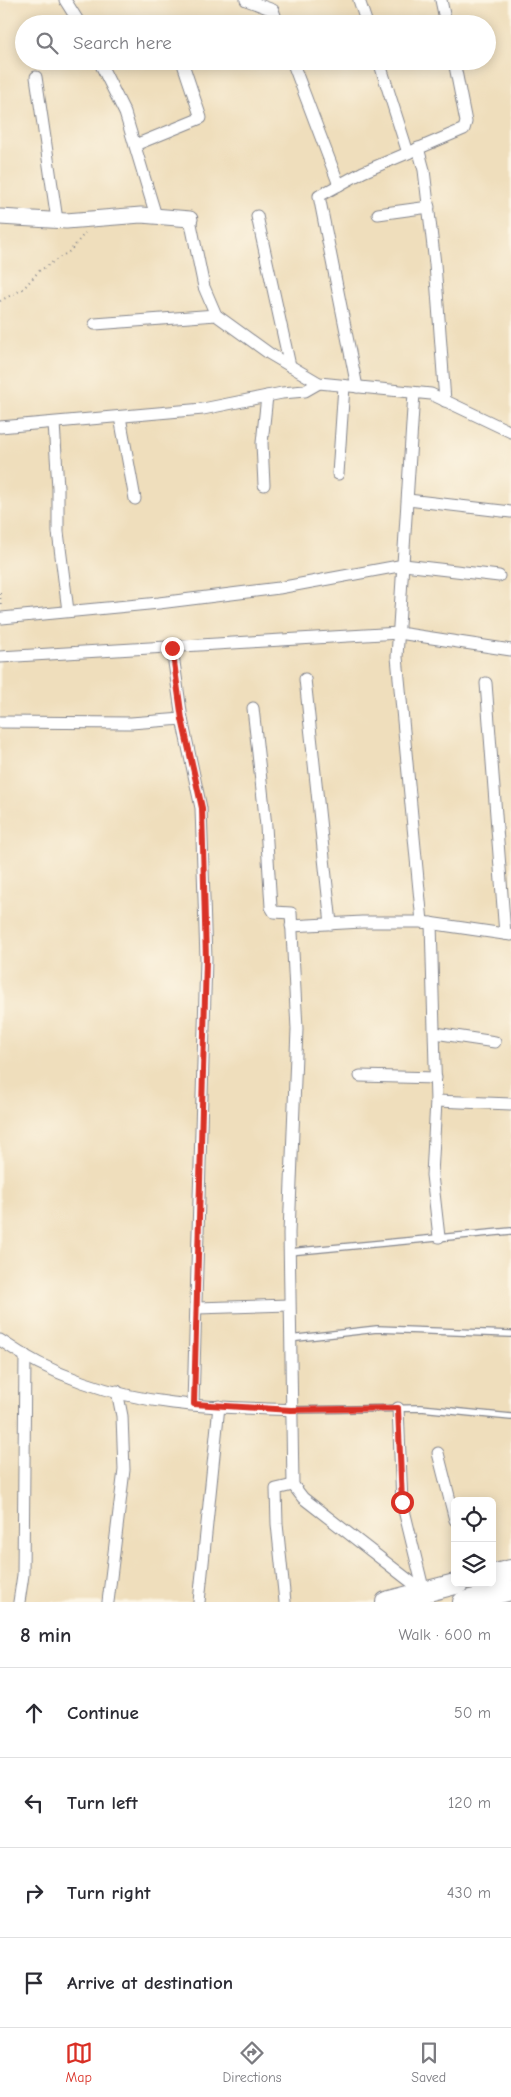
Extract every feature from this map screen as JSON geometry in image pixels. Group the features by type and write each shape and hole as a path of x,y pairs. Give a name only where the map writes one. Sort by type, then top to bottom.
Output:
{"highway":[{"path":"496,1574 511,1570"},
{"path":"386,1602 451,1585"},
{"path":"465,1602 511,1590"}],"street":[{"path":"65,0 74,15"},
{"path":"246,0 273,10 275,15"},
{"path":"359,0 364,15"},
{"path":"441,0 444,15"},
{"path":"104,70 125,113 156,216"},
{"path":"136,145 201,118 185,70"},
{"path":"295,70 338,185"},
{"path":"382,70 413,151 424,170 445,401"},
{"path":"357,387 319,196 338,185 464,129 466,122 456,70"},
{"path":"36,77 57,220"},
{"path":"378,214 428,208"},
{"path":"0,217 57,220 141,215 190,219 204,287 216,315 270,354 318,383 431,394 511,432"},
{"path":"257,216 290,366"},
{"path":"95,324 216,315"},
{"path":"0,427 203,410 267,396 305,391 318,383"},
{"path":"338,474 344,386"},
{"path":"414,393 397,656 427,923 435,1033 436,1100 432,1175 439,1238"},
{"path":"264,485 262,443 267,396"},
{"path":"120,417 135,499"},
{"path":"54,423 58,488 58,532 68,611"},
{"path":"408,500 511,512"},
{"path":"2,618 279,588 404,564 499,576"},
{"path":"0,657 399,633 511,650"},
{"path":"172,648 182,719 202,808 206,960 194,1404"},
{"path":"304,679 331,924"},
{"path":"292,926 427,923 508,935 486,683"},
{"path":"253,708 266,826 271,906 274,912 290,913 292,926 297,1030 289,1252 293,1485 304,1498 424,1592"},
{"path":"0,722 131,723 182,719"},
{"path":"435,1033 496,1042"},
{"path":"360,1076 436,1078"},
{"path":"436,1100 511,1104"},
{"path":"197,1308 289,1305"},
{"path":"0,1340 25,1355 87,1385 172,1403 291,1410"},
{"path":"19,1602 23,1575 25,1355"},
{"path":"108,1602 124,1470 122,1416 117,1391"},
{"path":"199,1602 219,1406"},
{"path":"398,1408 402,1502 424,1592"},
{"path":"438,1453 451,1504"},
{"path":"286,1602 276,1524 276,1489 293,1485"}],"lane":[{"path":"289,1252 511,1231"},
{"path":"289,1339 377,1328 511,1334"},
{"path":"291,1410 421,1408 511,1417"}],"path":[{"path":"0,301 23,289 39,271 70,251 90,228 92,219"}],"route":[{"path":"172,648 182,719 202,808 206,960 194,1404 291,1410 398,1408 402,1502"}]}
